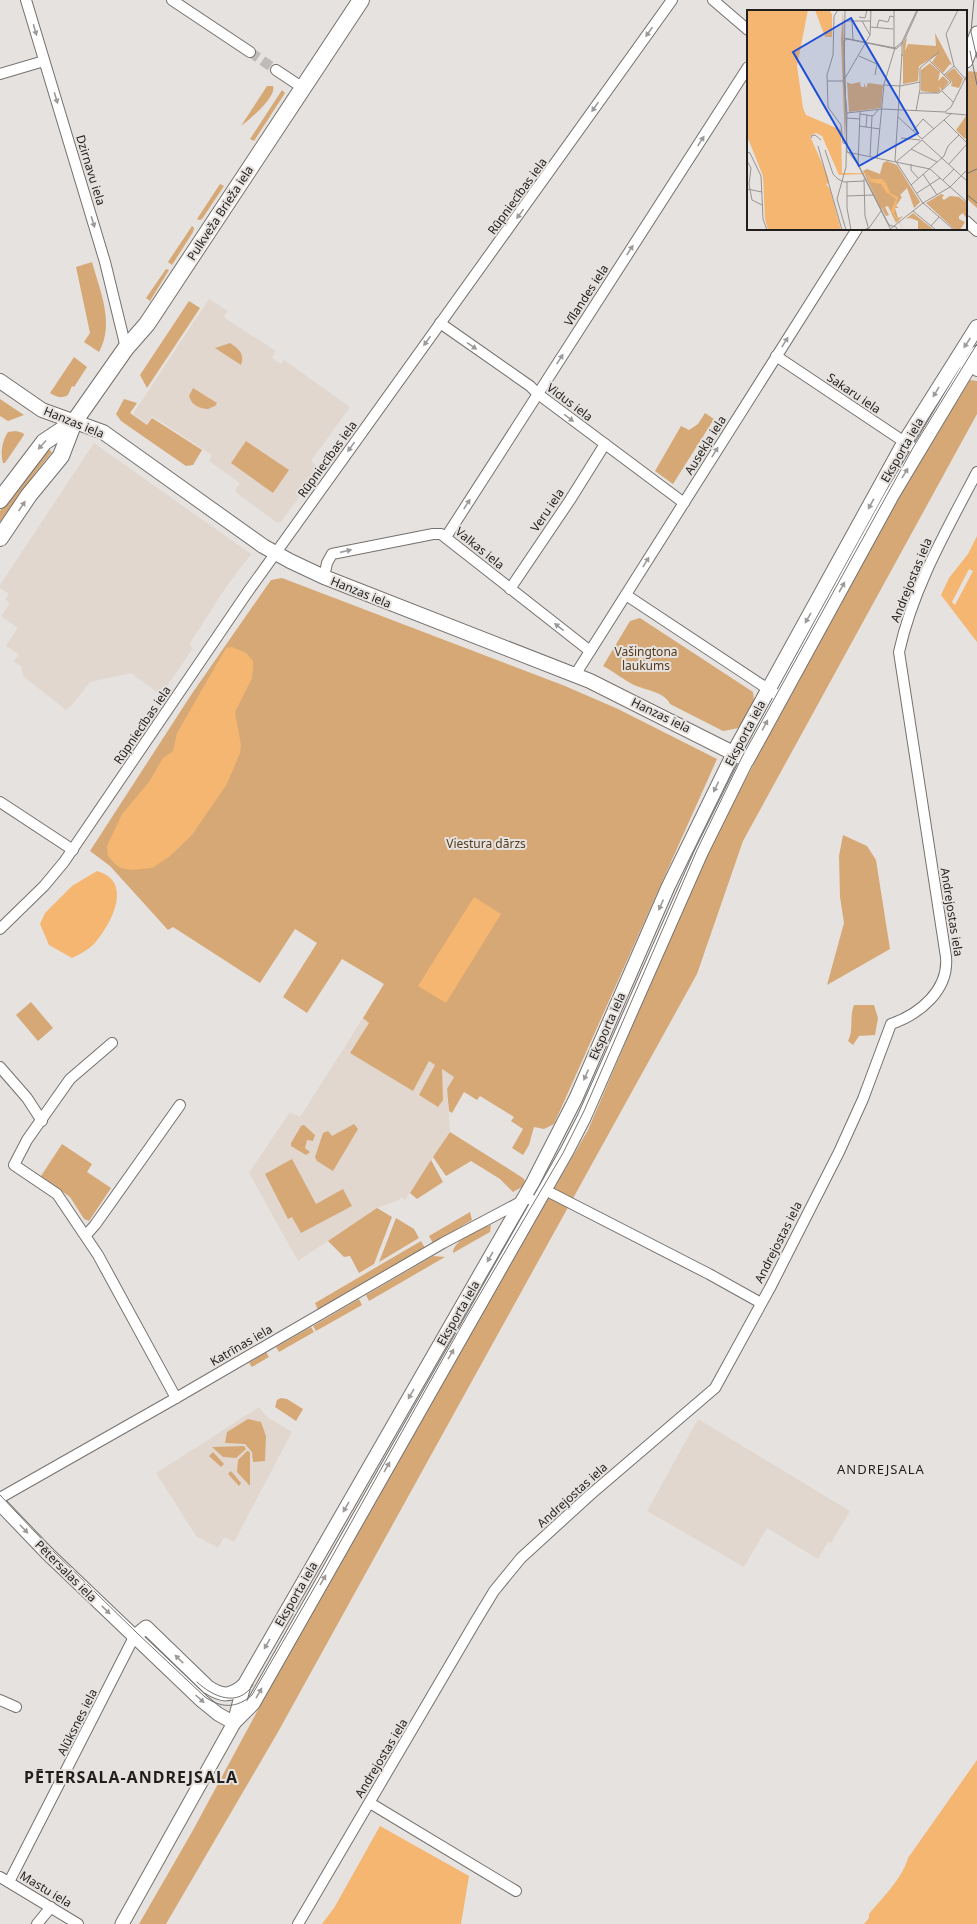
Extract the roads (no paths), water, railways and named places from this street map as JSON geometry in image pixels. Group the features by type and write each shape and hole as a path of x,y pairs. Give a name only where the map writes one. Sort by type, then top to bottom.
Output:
{"main road":[{"name":"Pulkveža Brieža iela","path":"0,538 29,495 61,456 74,422 126,348 147,324 361,0"},
{"name":"Eksporta iela","path":"734,752 904,443 956,358 977,327"},
{"name":"Eksporta iela","path":"747,760 918,451 973,369 977,353"},
{"name":"Hanzas iela","path":"0,381 42,410 103,432 275,554 324,577 576,675 657,713 747,760"},
{"name":"Pulkveža Brieža iela","path":"0,500 44,442 74,422"}],"street":[{"name":"Dzirnavu iela","path":"26,0 105,262 126,348"},
{"path":"172,0 250,52"},
{"name":"Rūpniecības iela","path":"0,929 44,886 73,850 247,593 672,0"},
{"path":"714,0 747,29"},
{"path":"967,58 977,32"},
{"path":"0,74 44,61"},
{"name":"Vīlandes iela","path":"446,537 747,69"},
{"path":"276,70 303,88"},
{"path":"967,222 977,231"},
{"name":"Ausekļa iela","path":"576,675 856,230"},
{"name":"Vidus iela","path":"440,323 530,386 538,394 684,503"},
{"name":"Sakaru iela","path":"776,356 918,451"},
{"path":"956,358 973,369"},
{"name":"Veru iela","path":"510,589 570,500 604,444"},
{"name":"Andrejostas iela","path":"298,1924 482,1611 511,1569 590,1495 715,1388 839,1152 863,1099 891,1024 920,1009 932,997 945,976 947,967 946,957 899,652 904,629 930,562 977,472"},
{"name":"Valkas iela","path":"324,577 327,563 332,554 434,534 441,534 590,651"},
{"path":"626,595 780,698"},
{"name":"Eksporta iela","path":"122,1924 234,1723 244,1685 522,1202 562,1127 668,887 734,752"},
{"name":"Eksporta iela","path":"234,1723 253,1704 538,1204 584,1118 701,853 747,760"},
{"path":"0,802 73,850"},
{"path":"112,1043 70,1079 27,1140 14,1165 57,1194 86,1235 176,1398"},
{"path":"0,1068 27,1098 42,1120"},
{"path":"86,1235 95,1225 180,1105"},
{"path":"551,1193 710,1274 761,1303"},
{"path":"522,1202 530,1199 538,1204"},
{"name":"Katrīnas iela","path":"0,1498 176,1398 443,1242 522,1202"},
{"path":"496,1216 522,1231"},
{"name":"Pētersalas iela","path":"0,1504 47,1553 202,1701 218,1714 234,1723"},
{"path":"134,1637 146,1627 208,1687 220,1694 232,1693 244,1685"},
{"name":"Alūksnes iela","path":"4,1880 134,1637"},
{"path":"0,1700 16,1707"},
{"path":"370,1803 516,1891"},
{"name":"Mastu iela","path":"4,1880 78,1924"},
{"path":"36,1924 51,1907"}],"tunnel":[{"path":"250,52 276,70"}],"tram line":[{"path":"974,0 971,32 977,58"},
{"path":"970,51 977,85"},
{"path":"967,174 977,169"},
{"path":"967,195 977,203"},
{"path":"0,1495 52,1550 205,1697 211,1701 223,1705 234,1705 246,1700 252,1695 324,1571 463,1323 563,1153 584,1111 697,850 742,757 914,446 977,344"},
{"path":"197,1682 210,1692 225,1698 240,1696 247,1692 253,1685"}],"district":[{"name":"ANDREJSALA","path":"881,1469"},
{"name":"PĒTERSALA-ANDREJSALA","path":"131,1777"}],"park label":[{"name":"Vašingtona laukums","path":"646,658"},
{"name":"Viestura dārzs","path":"486,843"}]}
